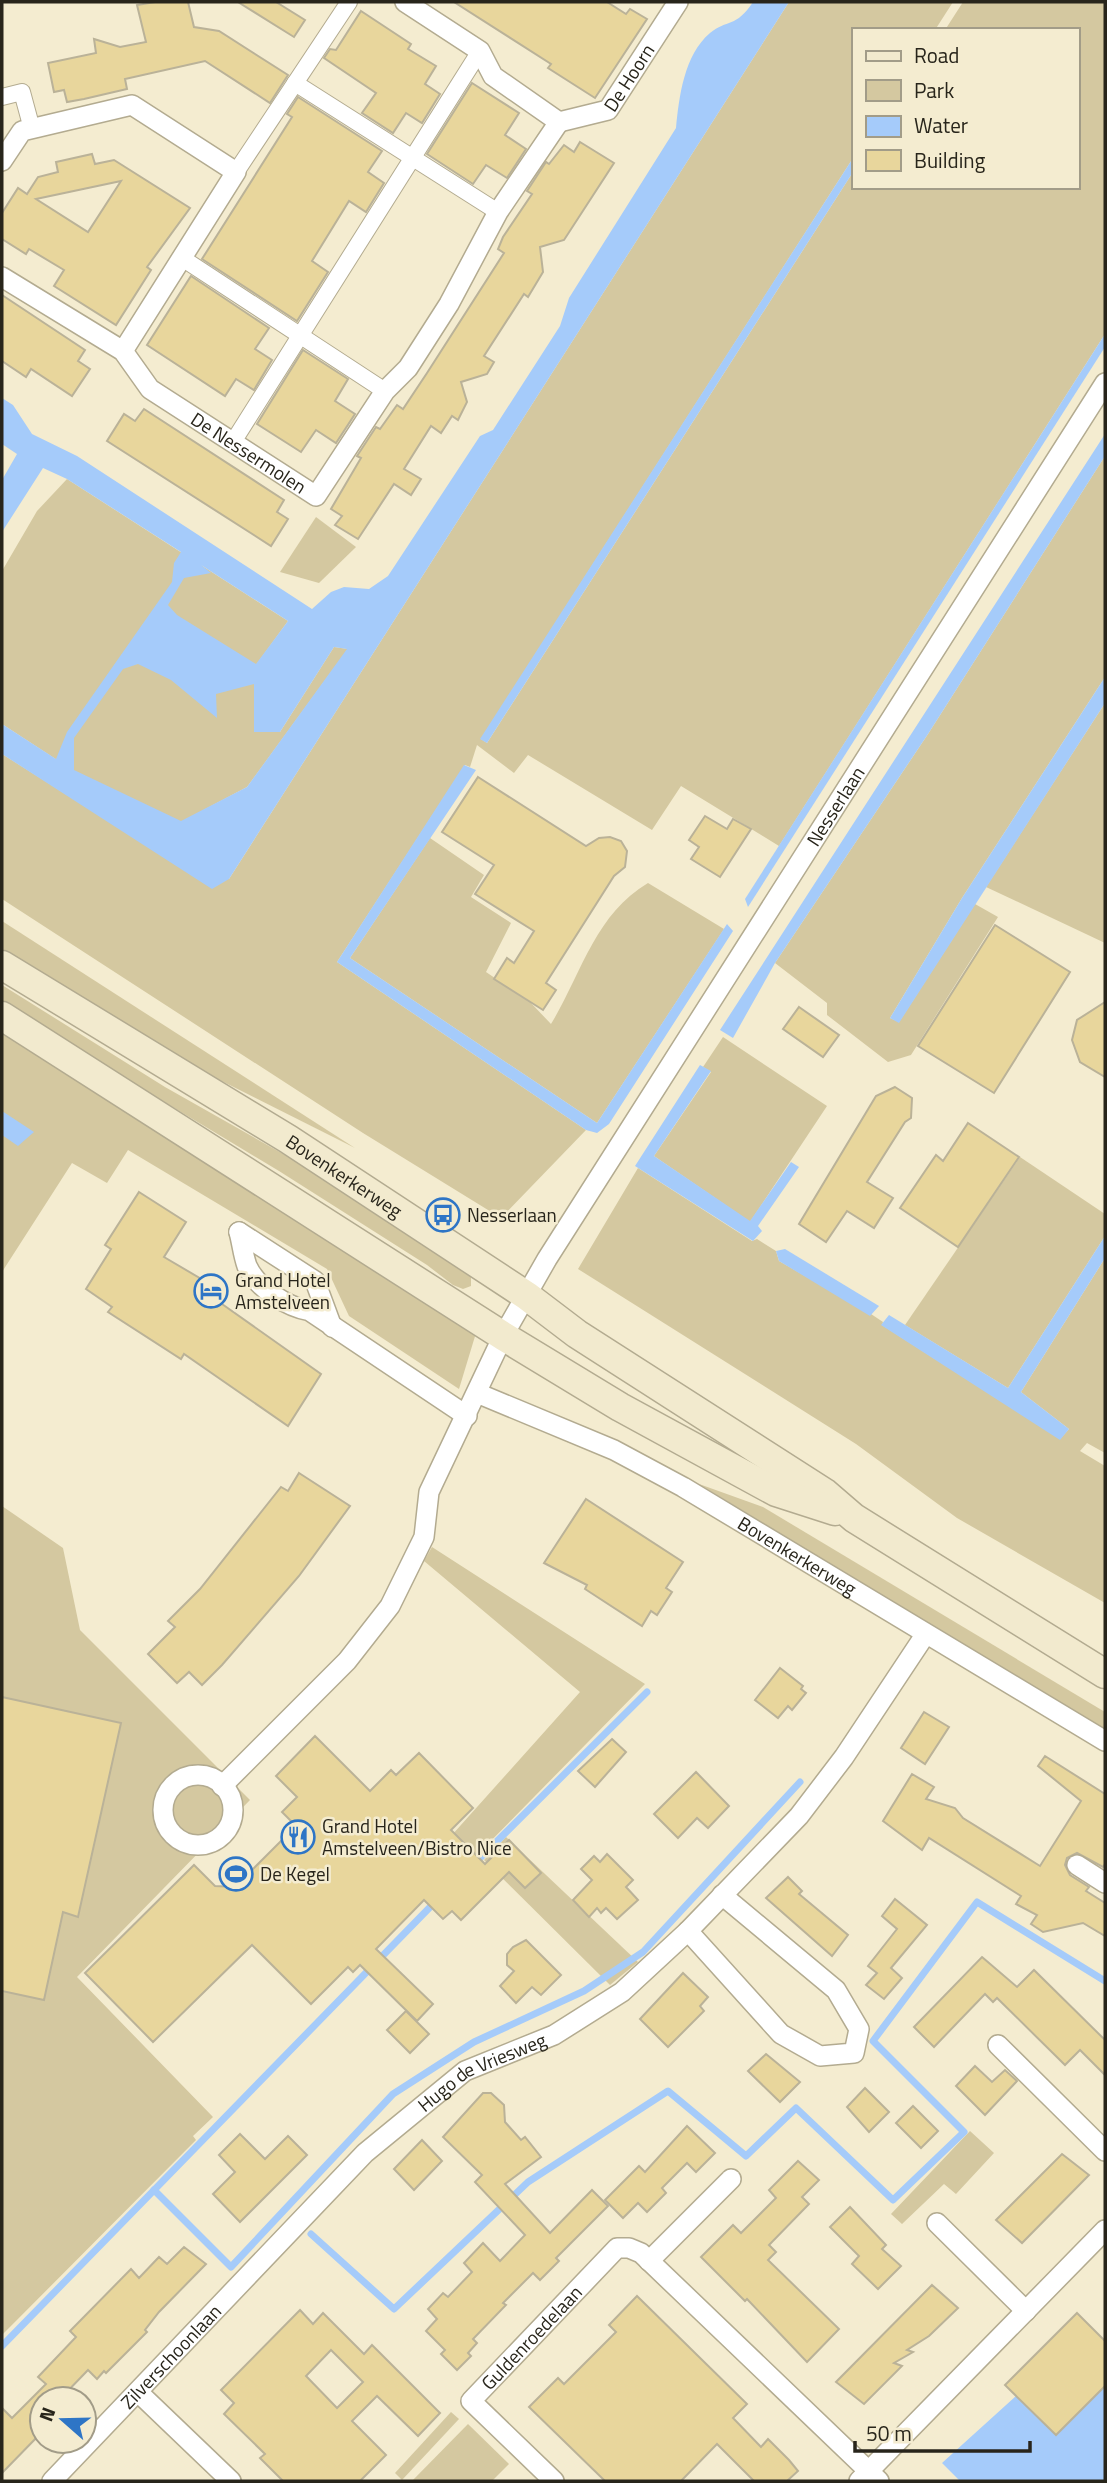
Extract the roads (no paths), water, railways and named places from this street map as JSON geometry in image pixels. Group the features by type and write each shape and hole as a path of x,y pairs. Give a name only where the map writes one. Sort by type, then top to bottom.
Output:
{"main road":[{"name":"Bovenkerkerweg","path":"2,965 288,1139 527,1296 577,1334 825,1493 854,1518 1105,1674"},
{"name":"Bovenkerkerweg","path":"2,1016 503,1336 620,1407 776,1492 854,1518"}],"street":[{"path":"123,351 236,172 349,2"},
{"path":"405,2 480,51 493,76 559,122"},
{"name":"De Hoorn","path":"559,122 608,110 678,2"},
{"path":"233,442 480,51"},
{"path":"295,83 498,212"},
{"path":"2,97 22,92 32,129"},
{"path":"2,161 22,131 132,106 236,172"},
{"name":"De Nessermolen","path":"2,277 123,351 150,388 316,496 385,391 408,368 442,315 498,212 559,122"},
{"path":"182,258 300,338 385,391"},
{"name":"Nesserlaan","path":"503,1336 621,1141 1105,383"},
{"path":"332,1327 315,1281 239,1232 247,1267 261,1286 296,1309 310,1311 332,1327 467,1416"},
{"path":"222,1786 347,1661 390,1606 424,1537 429,1492 503,1336"},
{"name":"Bovenkerkerweg","path":"477,1392 614,1450 683,1487 1105,1741"},
{"name":"Hugo de Vriesweg","path":"290,2234 365,2153 465,2071 565,2028 622,1992 688,1931 799,1816 844,1757 925,1635"},
{"path":"1077,1865 1105,1883"},
{"path":"688,1931 781,2034 820,2056 855,2053 859,2029 836,1990 722,1895"},
{"path":"998,2045 1105,2151"},
{"path":"649,2262 731,2179"},
{"path":"937,2223 1026,2311"},
{"path":"869,2478 1105,2230"},
{"name":"Zilverschoonlaan","path":"52,2481 290,2234"},
{"name":"Guldenroedelaan","path":"554,2481 471,2401 617,2248 629,2248 641,2253 869,2478"},
{"path":"138,2392 231,2481"}],"water":[{"path":"753,2 789,2 229,879 212,889 2,754 2,724 56,759 67,732 172,582 174,563 181,552 67,479 43,468 2,532 2,480 17,454 2,444 2,398 13,405 32,434 77,456 312,609 331,592 344,587 369,589 388,576 480,436 493,430 560,326 569,298 676,128 684,77 701,42 710,33 736,20","holes":["201,565 288,621 256,664 177,615 168,605 184,578 211,573","334,647 347,649 247,787 181,821 74,770 74,738 123,669 138,664 171,680 217,718 216,694 254,684 254,732 280,732"]},
{"path":"852,160 852,174 487,743 480,739"},
{"path":"1105,334 1105,347 748,907 745,899"},
{"path":"1105,434 1105,456 928,734 775,963 733,1038 720,1030"},
{"path":"1105,677 1105,703 899,1023 890,1018 962,898"},
{"path":"464,765 476,770 350,958 597,1123 727,924 733,931 609,1124 597,1133 586,1130 337,962"},
{"path":"700,1065 711,1071 654,1156 750,1221 791,1162 799,1167 758,1226 762,1231 753,1241 635,1166"},
{"path":"2,1111 34,1132 18,1146 2,1135"},
{"path":"1105,1236 1105,1258 1021,1392 1069,1429 1060,1440 881,1325 889,1315 1008,1388"},
{"path":"785,1249 879,1306 870,1316 779,1261 776,1251"},
{"path":"1105,2386 1105,2481 960,2481 942,2463 1016,2396 1056,2435"}],"waterway":[{"path":"474,1864 647,1692"},
{"path":"154,2190 231,2267 393,2094 474,2042 584,1991 643,1952 800,1782"},
{"path":"2,2346 435,1902"},
{"path":"311,2234 394,2309 528,2182 668,2091 746,2156 796,2108 893,2200 964,2132 873,2041 977,1902 1105,1981"}],"place":[{"name":"Nesserlaan","path":"443,1215"},
{"name":"Grand Hotel Amstelveen","path":"211,1291"},
{"name":"Grand Hotel Amstelveen/Bistro Nice","path":"298,1837"},
{"name":"De Kegel","path":"236,1874"}]}
